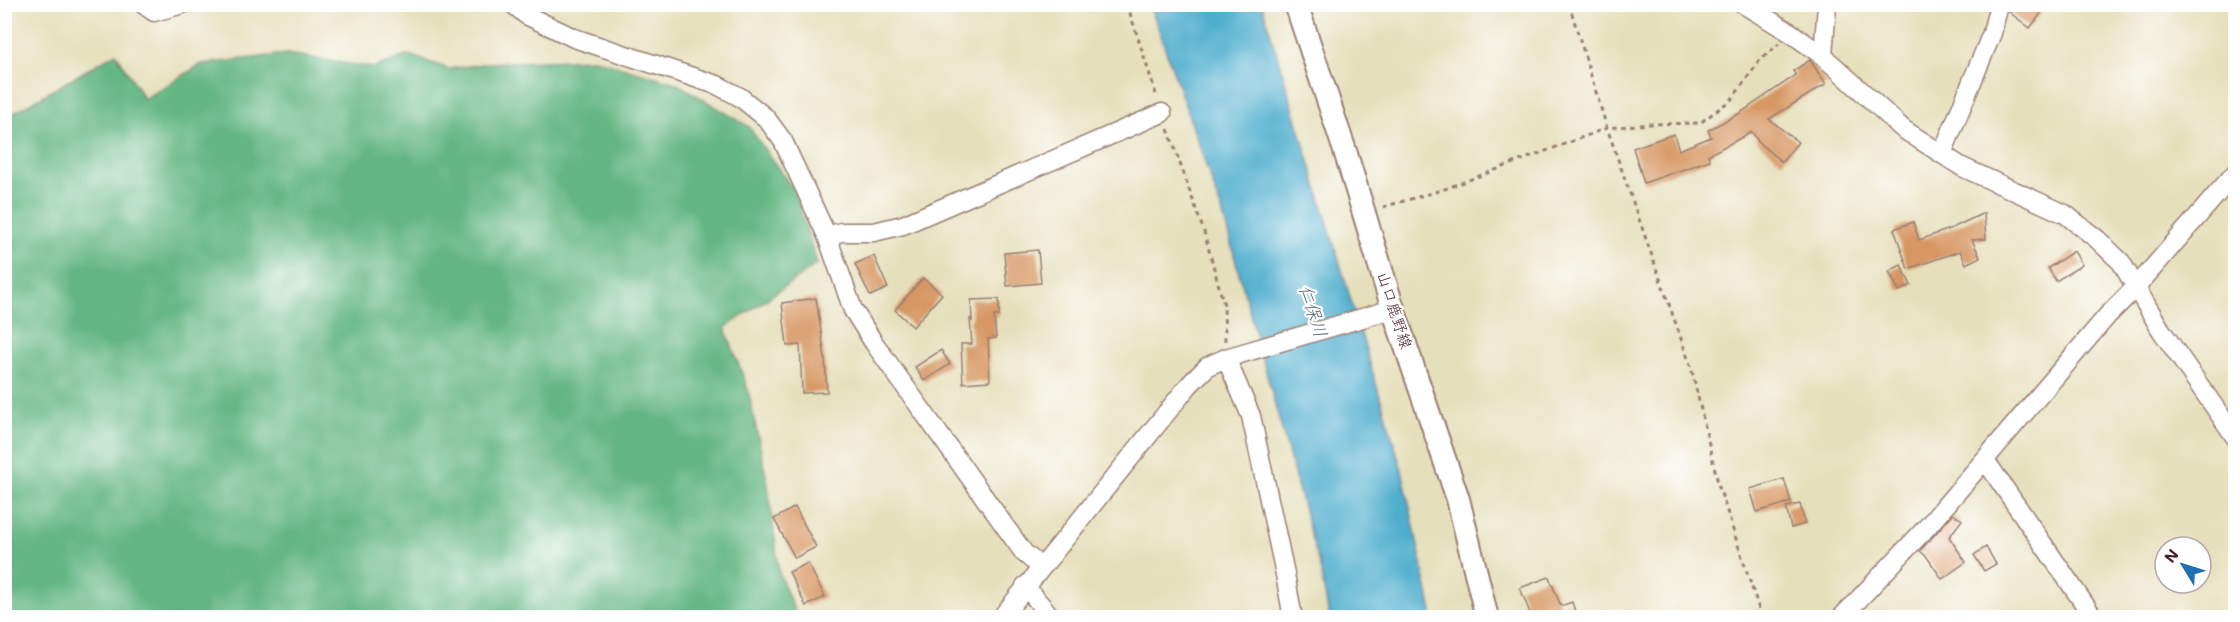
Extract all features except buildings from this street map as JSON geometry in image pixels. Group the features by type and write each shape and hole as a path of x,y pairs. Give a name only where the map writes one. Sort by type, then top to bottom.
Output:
{"main road":[{"name":"山口鹿野線","path":"1296,4 1364,212 1382,312 1458,499 1487,618"}],"street":[{"path":"143,4 154,12 183,4"},
{"path":"513,4 526,15 574,38 717,85 740,97 766,118 783,141 827,236 853,310 874,343 1024,553 1041,567"},
{"path":"1743,4 1791,33 1823,56 1903,129 1962,167 2065,214 2097,239 2121,262 2161,330 2235,438"},
{"path":"1823,56 1827,4"},
{"path":"1942,154 1992,33 1999,4"},
{"path":"827,236 841,232 874,232 903,225 1162,113"},
{"path":"1841,618 1928,526 2100,324 2137,286 2235,172"},
{"path":"1001,618 1189,385 1209,366 1230,357 1382,312"},
{"path":"1230,357 1251,416 1293,618"},
{"path":"1985,460 2094,618"},
{"path":"1025,586 1052,618"}],"path":[{"path":"1127,4 1204,232 1224,305 1230,357"},
{"path":"1569,4 1606,128 1691,366 1719,487 1762,618"},
{"path":"1364,212 1442,190 1606,128 1700,123 1732,99 1760,60 1791,33"}],"green space":[{"path":"116,53 144,99 202,64 287,54 373,68 409,55 449,69 489,63 594,59 676,83 748,126 795,192 817,264 725,328 748,390 768,485 779,573 797,617 5,617 5,118"}],"water":[{"name":"仁保川","path":"1150,5 1262,5 1402,470 1433,617 1329,617 1321,572 1222,211"}]}
